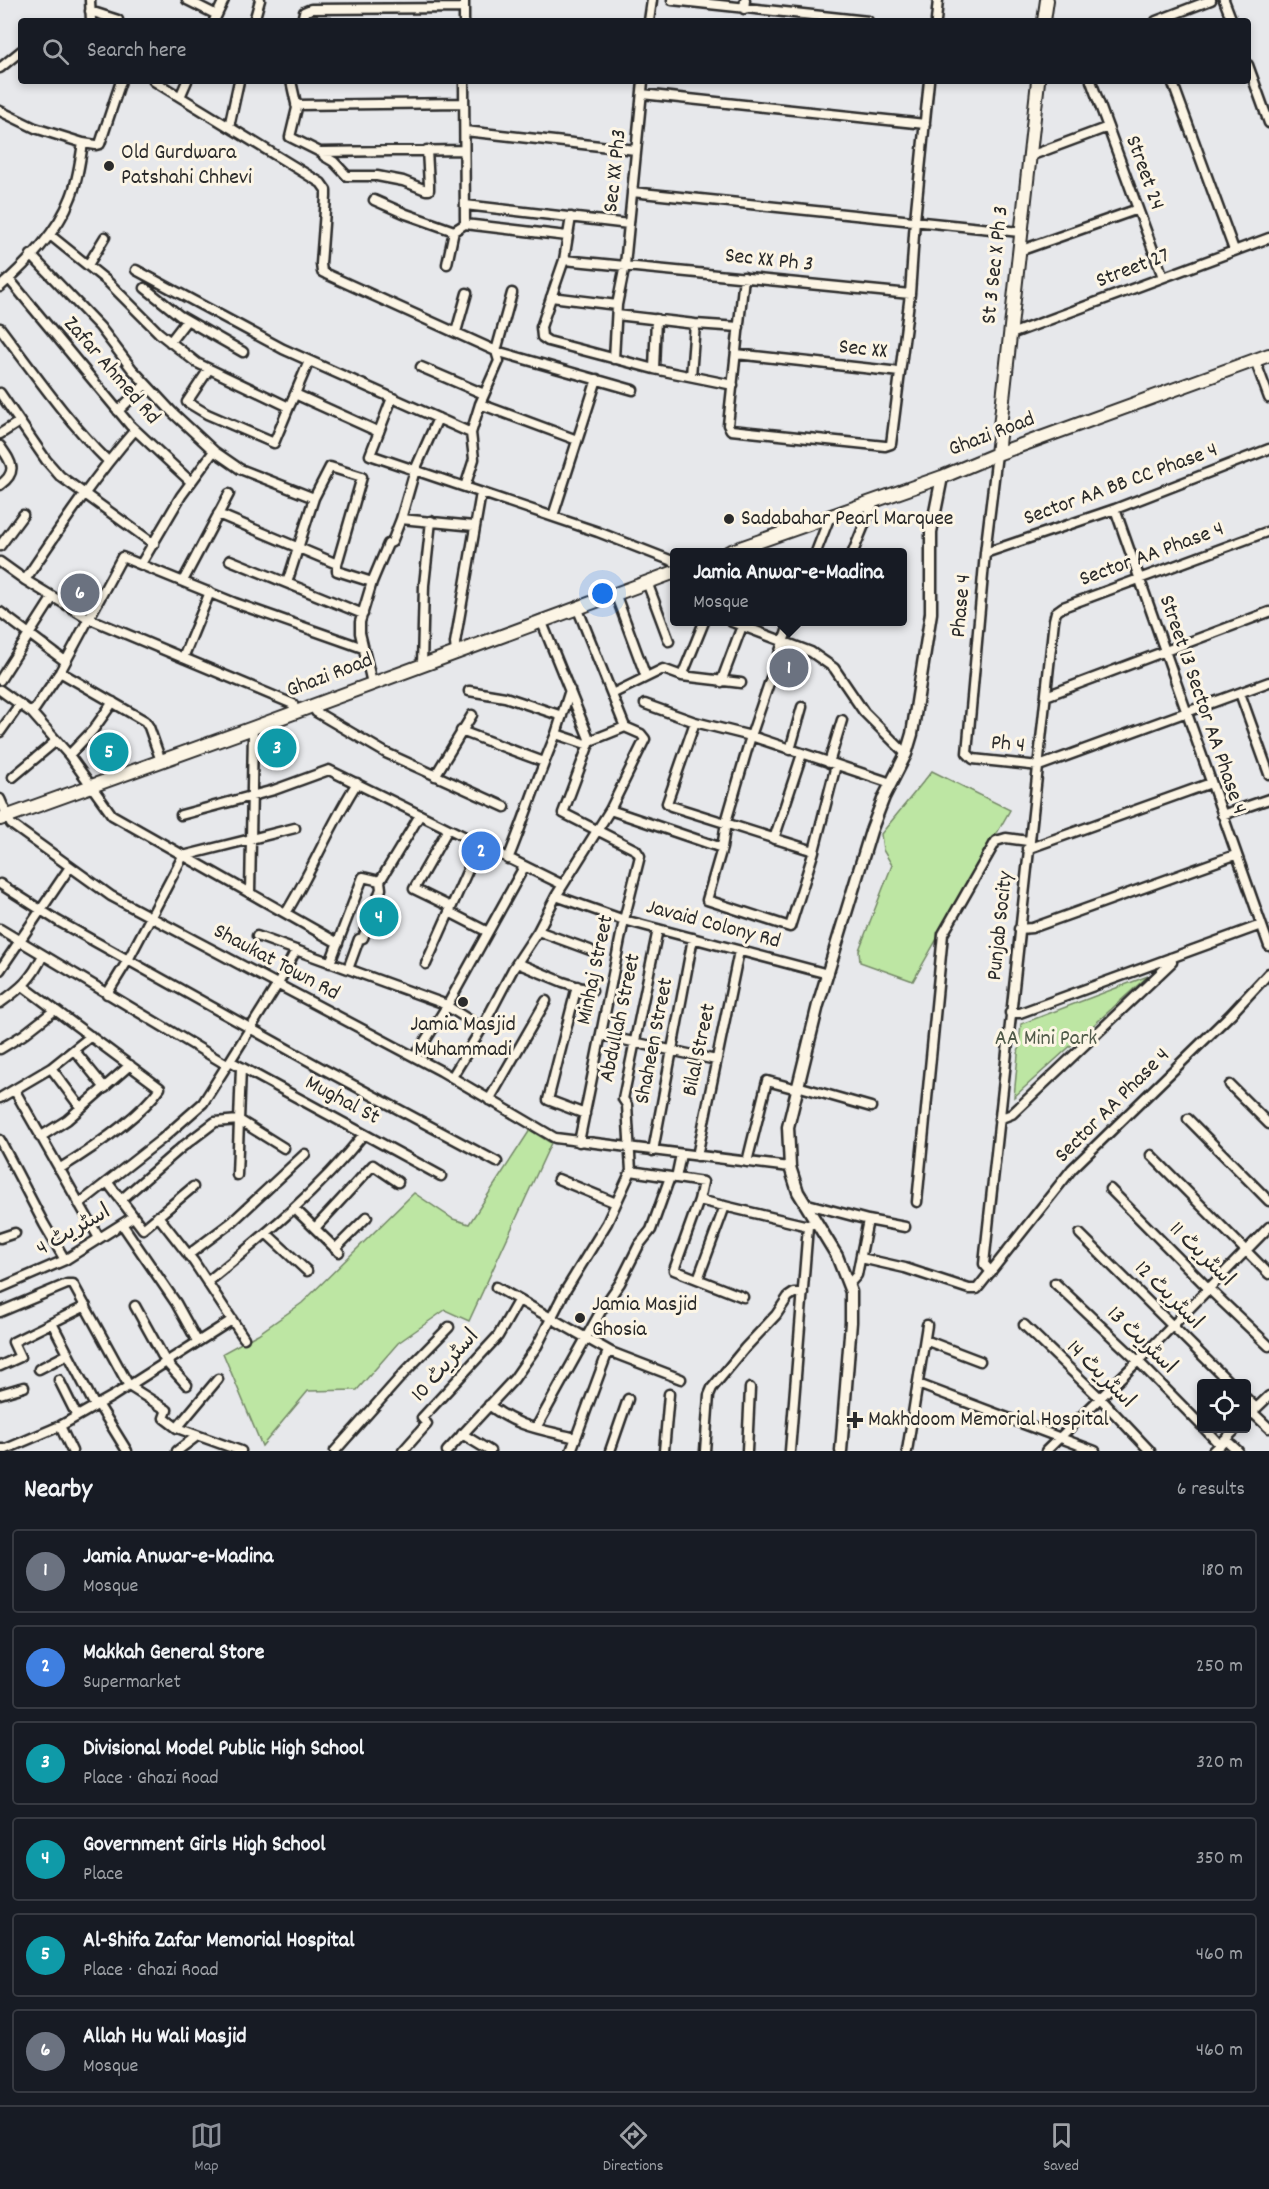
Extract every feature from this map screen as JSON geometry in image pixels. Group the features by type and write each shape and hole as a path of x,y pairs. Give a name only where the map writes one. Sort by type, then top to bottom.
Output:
{"main road":[{"path":"1044,18 1047,0"},
{"name":"St 3 Sec X Ph 3","path":"997,454 1038,84"},
{"name":"Ghazi Road","path":"740,548 942,477 997,454 1269,355"},
{"name":"Ghazi Road","path":"4,817 670,574"}],"street":[{"path":"90,0 90,16"},
{"path":"187,0 215,18 224,0"},
{"path":"255,18 260,0"},
{"path":"649,18 652,0"},
{"path":"672,0 744,5 845,18"},
{"path":"936,18 938,0"},
{"path":"1164,18 1211,0"},
{"path":"1224,0 1231,18"},
{"path":"303,18 307,10 335,4 464,4"},
{"path":"0,68 18,53"},
{"path":"1251,73 1269,123"},
{"path":"0,111 36,129 96,146 100,144 120,84"},
{"path":"159,84 321,183 326,190 322,272 333,279 496,351 633,390"},
{"path":"180,97 186,84"},
{"path":"229,127 239,84"},
{"path":"292,84 296,105 291,138 315,151 464,150"},
{"path":"464,84 465,225"},
{"name":"Sec XX Ph3","path":"614,359 617,305 625,265 643,84"},
{"path":"900,372 910,294 929,84"},
{"name":"Street 24","path":"1092,84 1163,277"},
{"path":"1173,84 1234,250"},
{"path":"642,94 925,124"},
{"path":"296,105 464,103"},
{"path":"1030,156 1107,127"},
{"path":"465,131 636,150"},
{"path":"0,287 50,235 66,211 72,196 83,143"},
{"path":"324,152 324,156 334,162 346,176 377,176 429,190 427,150"},
{"path":"632,192 1020,232"},
{"path":"374,200 454,231 465,225 567,236"},
{"path":"465,205 629,224"},
{"path":"1019,251 1138,209"},
{"path":"571,218 564,260 542,327 542,337 548,341 614,359 733,385"},
{"path":"447,264 454,231"},
{"path":"50,235 196,363 289,407"},
{"path":"88,266 105,237"},
{"name":"Street 27","path":"1011,334 1269,238"},
{"path":"31,255 100,327 132,369 172,412 214,451 240,469 314,498"},
{"name":"Sec XX Ph 3","path":"564,260 910,294"},
{"path":"136,270 283,350 471,433"},
{"path":"736,354 744,277"},
{"name":"Zafar Ahmed Rd","path":"9,279 135,430 191,482"},
{"path":"145,288 187,320 243,352"},
{"path":"456,332 467,293"},
{"path":"465,487 474,459 471,433 480,404 499,361 496,351 512,293"},
{"path":"551,297 617,305"},
{"path":"617,315 739,327"},
{"path":"654,369 656,319"},
{"path":"170,342 187,320"},
{"path":"691,376 695,324"},
{"path":"0,328 87,440 108,461"},
{"name":"Sec XX","path":"736,354 900,372 893,439 891,444 885,446 730,430 728,425 736,354"},
{"path":"1256,360 1269,398"},
{"path":"209,369 187,402 207,414 274,443 309,361"},
{"path":"421,367 484,394"},
{"path":"553,516 597,379"},
{"path":"118,411 146,384"},
{"path":"0,393 46,460 60,476 154,544"},
{"path":"295,394 379,432"},
{"path":"392,398 370,455 553,516 670,560"},
{"path":"480,404 577,440"},
{"path":"372,683 360,633 363,614 372,582 388,544 392,542 415,470 438,418"},
{"path":"0,434 19,422"},
{"path":"25,580 83,494 135,430"},
{"path":"0,446 11,462 12,472 9,479 0,485"},
{"name":"Sector AA BB CC Phase 4","path":"985,553 1115,509 1269,448"},
{"path":"141,564 181,496 214,451"},
{"name":"Phase 4","path":"973,759 967,753 985,553 997,454"},
{"path":"287,583 314,498 330,467 362,477 337,571 372,582"},
{"path":"841,1451 851,1322 849,1284 837,1256 813,1225 790,1167 788,1127 818,1005 871,831 906,754 912,734 931,613 931,532 942,477"},
{"path":"456,653 455,643 481,493"},
{"path":"183,582 229,494"},
{"path":"855,548 874,501"},
{"name":"Street 13 Sector AA Phase 4","path":"1115,509 1235,855 1269,946"},
{"path":"218,514 337,564"},
{"path":"0,546 23,515"},
{"path":"818,548 830,516"},
{"path":"401,519 474,526"},
{"path":"422,665 424,585 431,521"},
{"name":"Sector AA Phase 4","path":"1054,620 1056,612 1063,608 1269,531"},
{"path":"32,713 60,672 122,557 183,582 363,648"},
{"path":"230,560 363,614"},
{"path":"0,562 88,618 292,704 295,712"},
{"path":"647,582 669,641"},
{"path":"183,658 210,592"},
{"path":"615,593 646,677"},
{"path":"0,680 54,597"},
{"path":"577,607 625,728"},
{"path":"0,612 66,661"},
{"path":"1046,696 1269,612"},
{"path":"541,620 589,743 563,813 596,831"},
{"name":"Punjab Socity","path":"990,1272 984,1263 1054,620"},
{"path":"682,676 702,626"},
{"path":"721,682 742,626 811,652 834,669 864,712 906,754"},
{"path":"788,626 751,736 726,822 722,848 707,900 790,927 814,851 842,720"},
{"path":"612,694 663,669 682,676 741,683"},
{"path":"60,672 145,721 161,761"},
{"path":"1039,766 1269,682"},
{"path":"508,859 526,816 570,690"},
{"path":"470,691 505,697 562,716"},
{"path":"1,693 32,713 69,755 112,815 338,943"},
{"path":"1240,693 1269,774"},
{"path":"69,755 93,730 113,702"},
{"path":"0,732 20,704"},
{"path":"645,704 695,722 751,736 891,783"},
{"path":"313,705 316,712 334,724 386,753 505,807"},
{"path":"790,750 802,708"},
{"path":"435,777 472,715"},
{"path":"695,722 667,803 814,851"},
{"path":"452,1077 517,963 538,932 563,885 610,810 645,739 641,734 625,728 589,743 556,734"},
{"path":"250,729 253,734 254,796 250,893"},
{"path":"461,732 544,762"},
{"path":"13,777 57,741"},
{"path":"774,839 802,754"},
{"name":"Ph 4","path":"973,759 1039,766"},
{"path":"181,815 254,796 329,770 563,885"},
{"path":"286,913 301,888 329,830 357,783"},
{"path":"917,1202 943,934 996,842 1006,838 1028,845 1211,783"},
{"path":"0,799 4,817"},
{"path":"1222,815 1269,799"},
{"path":"610,810 722,848"},
{"path":"348,969 358,939 363,938 378,899 381,889 380,881 420,815"},
{"name":"Shaukat Town Rd","path":"4,817 111,897 452,1077 555,1138 790,1167"},
{"path":"107,994 128,960 183,856 295,828"},
{"path":"448,829 414,889 488,932"},
{"name":"Minhaj Street","path":"579,1142 624,920 640,853 596,831"},
{"path":"426,964 479,845"},
{"path":"1019,929 1032,928 1235,855"},
{"path":"0,970 70,867"},
{"path":"415,1057 447,1006 524,867"},
{"path":"330,963 363,877 380,881"},
{"path":"0,884 41,911 128,960 497,1162"},
{"name":"Javaid Colony Rd","path":"556,897 624,920 828,974"},
{"path":"1010,1013 1020,1013 1261,925"},
{"name":"Mughal St","path":"0,929 107,994 228,1063 241,1067 441,1176"},
{"name":"Abdullah Street","path":"631,1171 627,1105 622,1099 658,929"},
{"path":"538,932 590,950"},
{"path":"257,936 447,1006 482,1028"},
{"name":"Shaheen Street","path":"653,1151 693,939"},
{"path":"79,1204 108,1183 203,1103 278,984 296,951"},
{"name":"Bilal Street","path":"697,1156 739,951"},
{"path":"0,1003 23,986 35,972 43,955"},
{"path":"999,1119 1012,1114 1172,962 1170,958"},
{"path":"517,963 592,991"},
{"name":"Sector AA Phase 4","path":"861,1258 905,1268 973,1290 980,1287 1072,1169 1231,1014 1269,973"},
{"path":"23,986 159,1087 159,1090 109,1135 59,1169"},
{"path":"577,986 548,1100 585,1114"},
{"path":"489,1100 546,1002"},
{"path":"0,1049 24,1035 55,1010"},
{"path":"601,1035 716,1060"},
{"path":"0,1098 51,1068 91,1036"},
{"path":"74,1050 105,1089"},
{"path":"40,1137 67,1120 130,1065"},
{"path":"237,1175 241,1067"},
{"path":"51,1068 81,1108"},
{"path":"747,1162 767,1081 871,1107"},
{"path":"1230,1085 1269,1124"},
{"path":"15,1091 99,1238"},
{"path":"1188,1119 1269,1201"},
{"path":"121,1200 182,1147 216,1122 239,1120 284,1148"},
{"path":"207,1282 295,1209 340,1164 364,1134"},
{"path":"0,1140 65,1260"},
{"path":"189,1255 232,1222 305,1154"},
{"path":"536,1428 602,1309 620,1283 639,1245 651,1230 681,1154"},
{"path":"1151,1155 1269,1274"},
{"path":"315,1228 373,1165 398,1182"},
{"path":"447,1451 514,1378 537,1346 564,1293 607,1223 631,1171 703,1182 699,1200 674,1270 743,1297"},
{"path":"558,1179 616,1203"},
{"path":"108,1183 143,1228 193,1188"},
{"name":"اسٹریٹ 11","path":"1110,1189 1269,1346"},
{"path":"699,1200 813,1225"},
{"path":"804,1203 905,1227"},
{"path":"698,1279 725,1206"},
{"path":"295,1209 337,1250 367,1217"},
{"path":"158,1216 189,1255 244,1338"},
{"name":"اسٹریٹ 4","path":"0,1288 65,1260 133,1217"},
{"path":"849,1284 857,1275 868,1220"},
{"path":"122,1224 176,1303 198,1341"},
{"path":"790,1451 803,1293 813,1225"},
{"path":"1046,1451 1173,1326 1269,1227"},
{"path":"0,1238 15,1233"},
{"path":"266,1233 307,1271"},
{"name":"اسٹریٹ 12","path":"1080,1234 1227,1379"},
{"name":"اسٹریٹ 13","path":"1055,1283 1138,1361 1197,1421"},
{"path":"0,1312 67,1284 73,1284 129,1386 167,1410 164,1418 177,1428 241,1451"},
{"path":"496,1287 608,1351 681,1379"},
{"path":"705,1451 709,1395 712,1388 776,1315 788,1297 794,1293 803,1293"},
{"name":"اسٹریٹ 10","path":"403,1451 427,1424 422,1418 498,1335 518,1301"},
{"path":"0,1366 20,1357 13,1341 86,1306"},
{"path":"135,1306 166,1362 187,1385"},
{"path":"0,1449 6,1449 60,1425 97,1405 232,1320"},
{"path":"52,1323 97,1405 127,1451"},
{"path":"907,1451 927,1325"},
{"name":"اسٹریٹ 14","path":"1024,1325 1100,1398 1150,1451"},
{"path":"335,1451 405,1372 449,1327"},
{"path":"925,1340 980,1361"},
{"path":"571,1451 608,1351"},
{"path":"39,1369 69,1354"},
{"path":"177,1428 218,1379"},
{"path":"59,1380 76,1416"},
{"path":"918,1384 1095,1451"},
{"path":"0,1394 24,1387"},
{"path":"747,1451 750,1388"},
{"path":"664,1451 669,1394"},
{"path":"1269,1396 1252,1413 1269,1428"},
{"path":"610,1451 628,1399"},
{"path":"489,1405 506,1418 576,1438"},
{"path":"60,1425 72,1451"},
{"name":"اسٹریٹ 13","path":"1209,1433 1220,1445 1238,1451"},
{"path":"1220,1445 1232,1433"},
{"path":"462,1434 490,1451"},
{"path":"177,1451 197,1436"}],"green space":[{"path":"932,771 1010,810 913,981 860,962 859,950 892,865 883,850 881,834"},
{"name":"AA Mini Park","path":"1148,976 1014,1097 1021,1024"},
{"path":"530,1130 551,1143 469,1321 445,1310 398,1343 357,1390 308,1391 262,1446 223,1353 258,1334 302,1303 414,1193 453,1219 469,1224"}],"place":[{"name":"Old Gurdwara Patshahi Chhevi","path":"109,166"},
{"name":"Sadabahar Pearl Marquee","path":"729,519"},
{"name":"Allah Hu Wali Masjid","path":"80,593"},
{"name":"Jamia Anwar-e-Madina","path":"789,668"},
{"name":"Divisional Model Public High School","path":"277,748"},
{"name":"Al-Shifa Zafar Memorial Hospital","path":"109,752"},
{"name":"Makkah General Store","path":"481,851"},
{"name":"Government Girls High School","path":"379,917"},
{"name":"Jamia Masjid Muhammadi","path":"463,1002"},
{"name":"Jamia Masjid Ghosia","path":"580,1318"},
{"name":"Makhdoom Memorial Hospital","path":"855,1420"}]}
